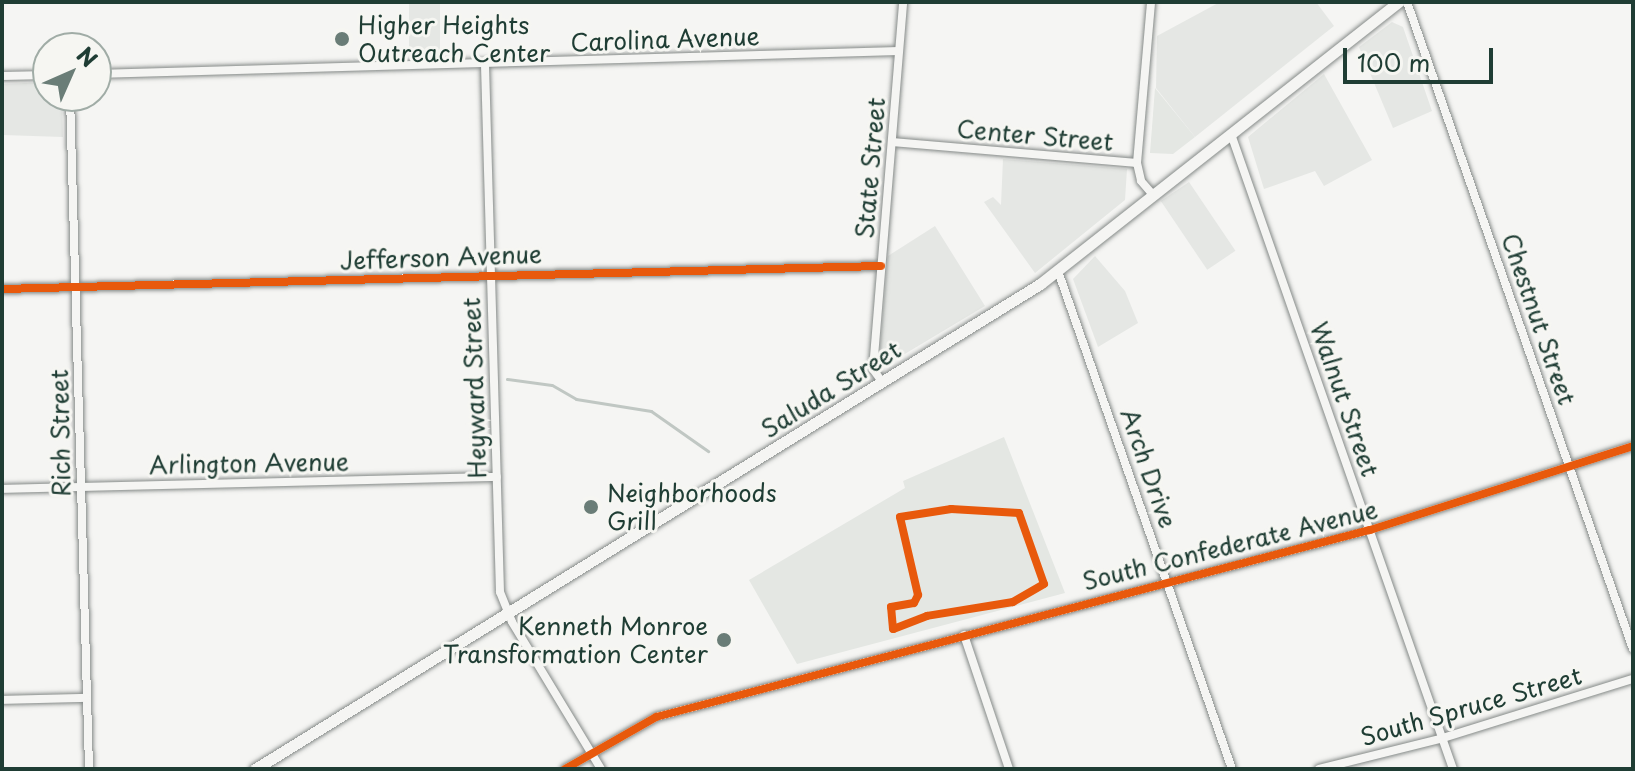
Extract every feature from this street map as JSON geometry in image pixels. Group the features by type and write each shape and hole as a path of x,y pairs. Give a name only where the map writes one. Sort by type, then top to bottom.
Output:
{"main road":[{"name":"Saluda Street","path":"255,769 883,383 1058,271 1399,2"}],"street":[{"name":"State Street","path":"883,383 873,369 903,2"},
{"path":"1137,163 1151,2"},
{"name":"Chestnut Street","path":"1407,2 1633,649"},
{"name":"Carolina Avenue","path":"112,74 899,51"},
{"name":"Heyward Street","path":"485,65 500,592 508,613 601,769"},
{"path":"2,76 32,75"},
{"name":"Rich Street","path":"71,112 89,769"},
{"name":"Walnut Street","path":"1231,134 1453,769"},
{"name":"Center Street","path":"892,142 1137,163 1141,181 1154,196"},
{"name":"Jefferson Avenue","path":"2,289 881,266"},
{"name":"Arch Drive","path":"1058,271 1232,769"},
{"name":"South Confederate Avenue","path":"565,769 656,717 1370,530 1633,446"},
{"name":"Arlington Avenue","path":"2,489 497,477"},
{"path":"964,635 1009,769"},
{"name":"South Spruce Street","path":"1319,769 1443,738 1633,679"},
{"path":"2,700 86,698"}],"shaded area":[{"path":"409,2 440,2 440,57 409,57"},
{"path":"1220,2 1316,2 1334,26 1195,137 1156,88 1157,36"},
{"path":"1392,22 1403,27 1432,111 1393,128 1359,47"},
{"path":"1324,74 1372,160 1324,186 1315,171 1264,189 1248,137"},
{"path":"32,83 32,112 62,112 63,137 3,135 2,84"},
{"path":"1155,88 1195,137 1173,154 1150,153"},
{"path":"1003,159 1127,169 1125,200 1035,273 984,202 993,197 1001,205"},
{"path":"1189,182 1235,251 1207,270 1161,201"},
{"path":"935,226 985,306 893,361 880,348 888,256"},
{"path":"1095,256 1125,291 1138,323 1098,347 1073,279"},
{"path":"1004,437 1065,593 797,664 749,580 905,488 903,481"}],"waterway":[{"path":"507,379 552,385 576,399 651,411 708,451"}],"cycle path":[{"path":"2,289 881,266"},
{"path":"565,769 656,717 1370,530 1633,446"},
{"path":"951,509 1019,513 1044,584 1013,602 927,616 893,629 891,607 914,603 918,595 900,517 951,509"}],"place":[{"name":"Higher Heights Outreach Center","path":"342,39"},
{"name":"Neighborhoods Grill","path":"591,507"},
{"name":"Kenneth Monroe Transformation Center","path":"724,640"}]}
